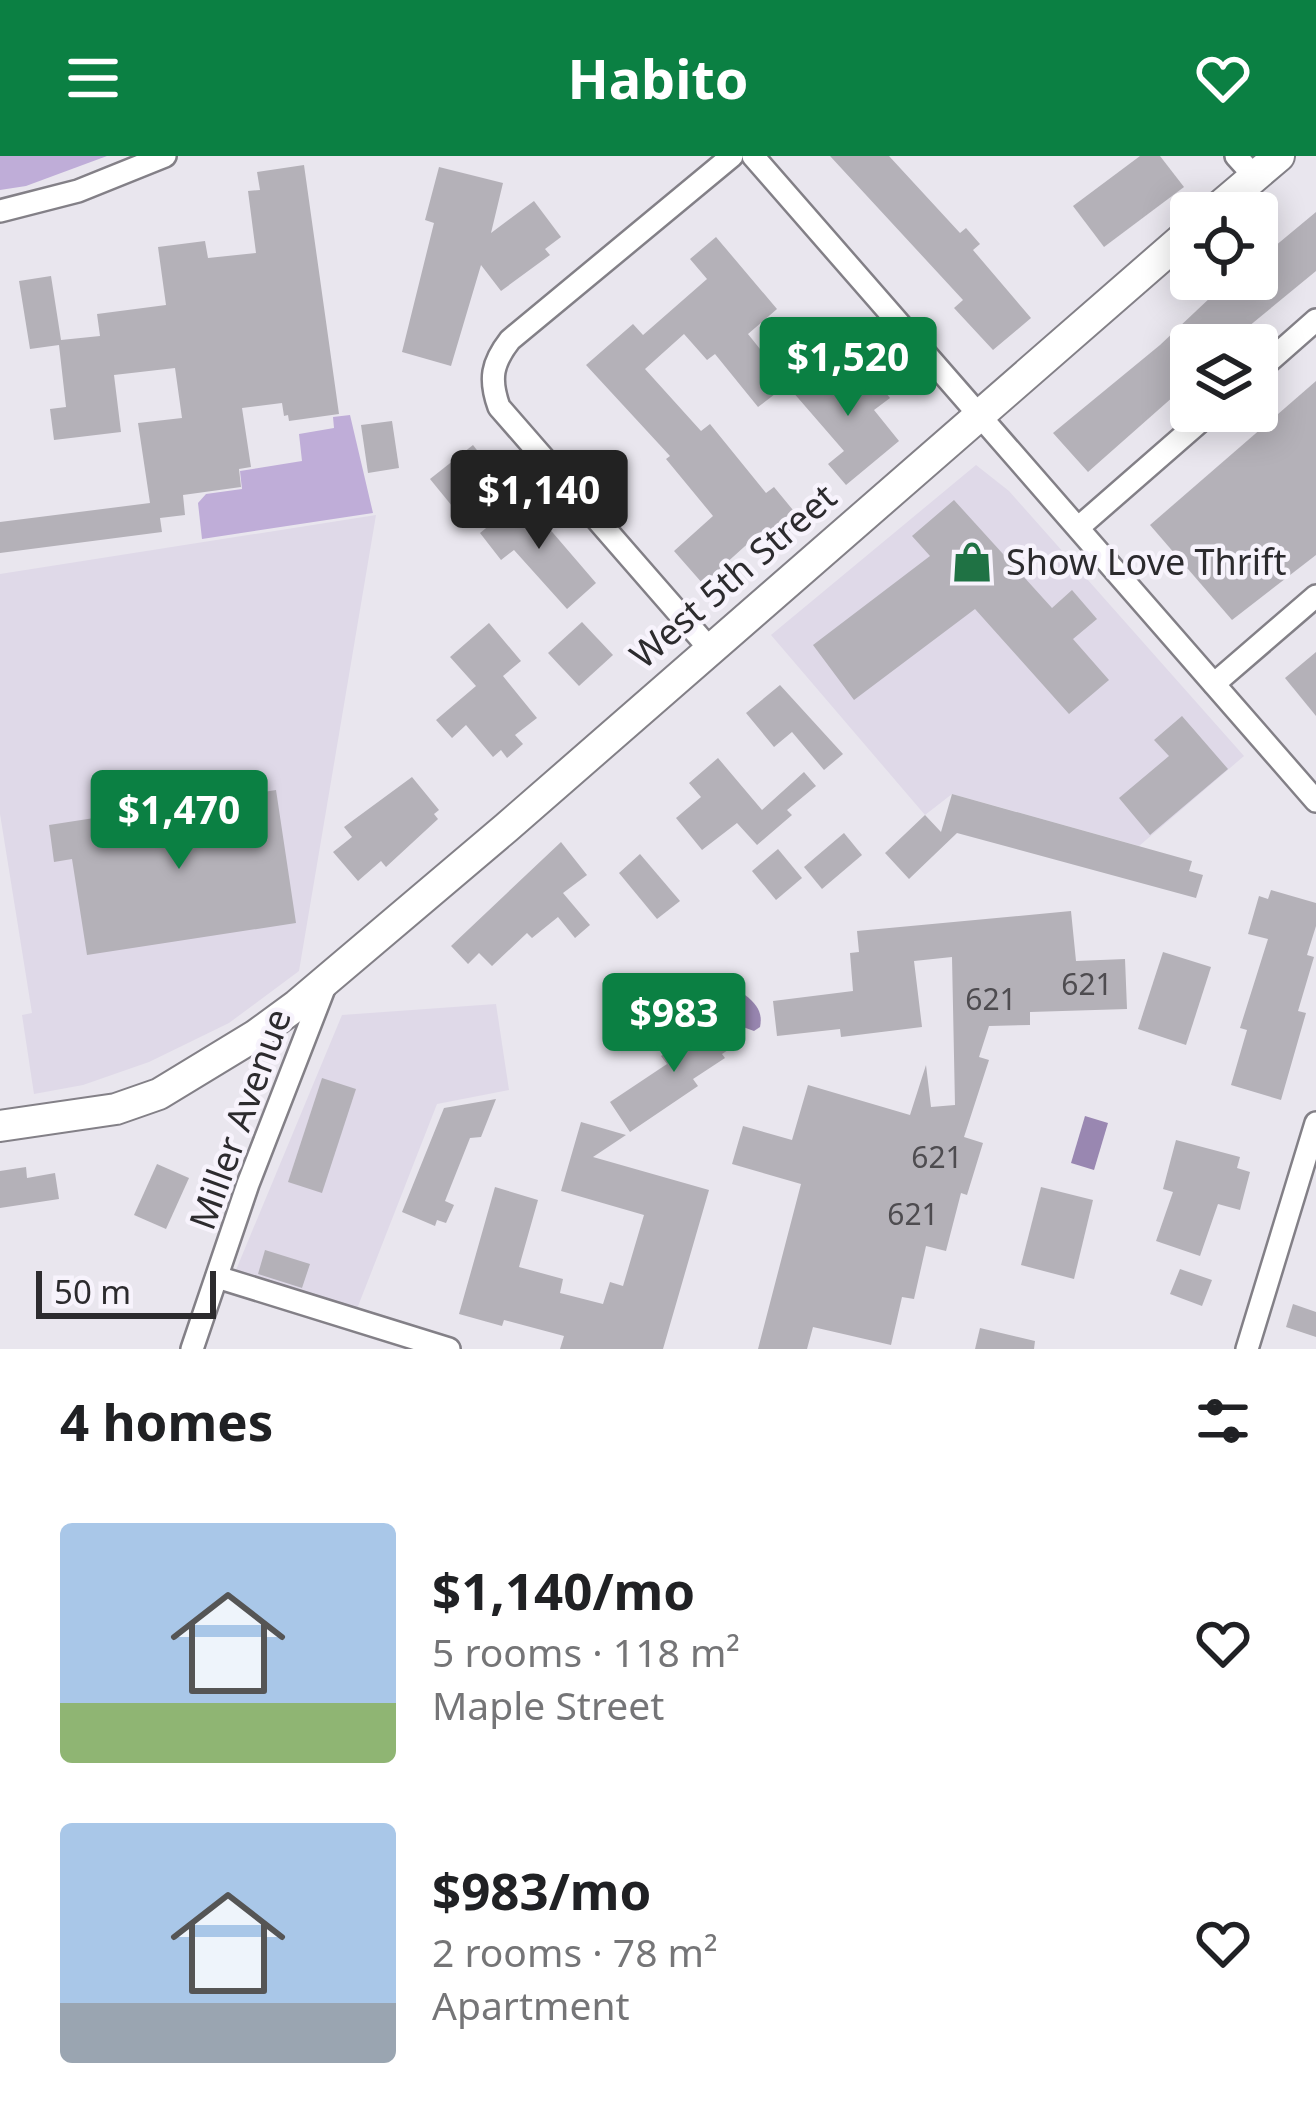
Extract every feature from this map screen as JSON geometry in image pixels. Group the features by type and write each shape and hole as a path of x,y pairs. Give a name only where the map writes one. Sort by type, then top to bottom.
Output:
{"street":[{"path":"0,211 78,191 165,156"},
{"path":"709,648 499,407 492,387 498,356 510,340 732,156"},
{"path":"753,156 1316,802"},
{"path":"1227,192 1245,166 1279,156"},
{"name":"West 5th Street","path":"0,1126 116,1109 159,1094 256,1035 506,828 1170,249"},
{"path":"1278,353 1316,320"},
{"path":"1079,527 1188,432"},
{"path":"1214,684 1316,596"},
{"name":"Miller Avenue","path":"192,1349 327,980"},
{"path":"1247,1349 1316,1123"},
{"path":"217,1277 449,1349"}],"shaded area":[{"path":"0,156 107,156 26,186 0,190"},
{"path":"350,415 373,513 202,539 198,503 206,494 242,489 240,471 302,461 299,434 334,428 333,417"},
{"path":"976,465 1009,491 1244,756 1139,846 952,794 925,815 771,635"},
{"path":"376,515 299,971 229,1023 149,1062 83,1085 34,1094 22,1015 32,1013 0,814 0,574"},
{"path":"745,995 760,1013 760,1027 754,1031 743,1027 735,1001"},
{"path":"496,1004 509,1090 437,1104 353,1319 231,1282 342,1015"},
{"path":"1085,1116 1108,1123 1094,1170 1071,1163"}],"building":[{"path":"830,156 889,156 960,233 966,228 980,244 973,250 1031,318 993,350 954,308 963,300"},
{"path":"1140,156 1160,156 1184,187 1170,192 1170,198 1104,247 1073,206"},
{"path":"304,165 339,414 289,421 282,403 242,408 251,467 239,469 241,487 183,495 185,515 160,518 162,532 0,553 0,522 150,503 138,423 182,418 175,368 114,375 121,432 54,440 50,409 66,407 59,345 30,349 19,281 51,276 61,340 100,336 97,314 166,305 158,247 205,241 208,258 256,253 248,191 260,190 257,172"},
{"path":"439,167 503,183 491,233 534,201 561,237 545,249 550,255 501,291 481,265 451,366 402,352 434,223 425,220"},
{"path":"1316,212 1316,271 1252,324 1182,324 1208,300 1278,300 1278,244"},
{"path":"716,237 777,309 748,334 788,384 758,407 715,354 707,360 684,334 645,369 701,431 710,424 766,493 774,487 802,521 765,551 754,538 703,584 674,551 713,516 666,459 670,456 586,365 633,324 643,335 707,279 690,259"},
{"path":"1170,336 1170,400 1088,472 1053,433"},
{"path":"826,362 853,392 872,376 890,398 874,410 899,441 846,485 828,464 844,451 792,391"},
{"path":"1316,381 1316,555 1232,620 1150,525 1257,432 1278,432 1278,414"},
{"path":"392,421 399,468 368,473 361,425"},
{"path":"473,445 494,472 452,506 430,479"},
{"path":"523,498 596,583 567,609 514,550 501,560 480,533"},
{"path":"954,500 1052,608 1072,590 1097,619 1073,639 1109,680 1069,714 975,609 854,700 813,645 930,556 912,536"},
{"path":"582,622 613,655 579,686 548,653"},
{"path":"489,623 521,661 503,676 537,718 515,735 523,744 507,758 501,750 493,757 466,725 452,738 436,720 476,686 450,657"},
{"path":"1316,652 1316,716 1285,678"},
{"path":"780,685 843,754 824,770 792,732 774,747 746,713"},
{"path":"1182,716 1228,769 1150,835 1119,798 1169,756 1154,740"},
{"path":"718,758 762,810 804,772 816,786 757,845 737,823 702,850 676,818 701,797 689,783"},
{"path":"412,777 439,810 434,814 438,819 386,867 381,861 358,881 333,852 352,837 344,827"},
{"path":"276,790 296,923 87,955 72,859 54,862 49,825"},
{"path":"952,794 1192,861 1189,871 1203,875 1196,898 957,833 909,879 885,853 925,815 941,832"},
{"path":"844,833 862,855 822,889 804,867"},
{"path":"561,842 587,875 563,893 590,925 575,938 558,917 532,938 527,933 492,966 479,953 468,964 451,946"},
{"path":"778,849 802,878 776,900 752,871"},
{"path":"640,854 680,901 657,919 619,873"},
{"path":"1271,890 1316,903 1316,926 1307,955 1314,957 1298,1011 1306,1013 1281,1100 1231,1085 1247,1030 1240,1028 1268,939 1248,934 1259,896 1268,899"},
{"path":"1071,911 1076,961 1125,959 1127,1009 1030,1012 1030,1025 989,1026 979,1057 989,1060 964,1137 983,1143 967,1195 961,1193 946,1251 926,1246 914,1299 902,1297 891,1345 813,1327 807,1349 758,1349 801,1184 732,1164 743,1126 792,1140 808,1085 910,1115 926,1065 931,1107 955,1105 952,957 914,961 922,1027 841,1037 840,1029 777,1036 773,1001 853,991 850,953 859,952 857,931"},
{"path":"1163,952 1211,967 1186,1045 1138,1029"},
{"path":"721,1015 735,1036 724,1044 725,1058 693,1079 698,1086 630,1132 610,1102 667,1064 661,1056"},
{"path":"322,1078 356,1089 322,1193 288,1182"},
{"path":"496,1099 481,1137 470,1138 445,1201 454,1205 446,1223 437,1220 435,1226 402,1212 444,1108"},
{"path":"581,1122 626,1135 593,1157 709,1190 663,1349 560,1349 564,1336 459,1314 495,1187 538,1200 519,1267 563,1279 560,1293 603,1304 610,1282 623,1286 644,1215 561,1191"},
{"path":"1176,1140 1240,1157 1237,1168 1250,1172 1240,1210 1218,1204 1200,1256 1156,1241 1173,1192 1163,1189"},
{"path":"157,1164 189,1178 166,1229 134,1215"},
{"path":"26,1167 27,1178 55,1173 59,1199 0,1208 0,1171"},
{"path":"1041,1187 1093,1200 1074,1279 1021,1265"},
{"path":"265,1250 310,1264 302,1288 258,1274"},
{"path":"1180,1269 1212,1280 1202,1306 1170,1294"},
{"path":"1293,1304 1316,1312 1316,1337 1286,1327"},
{"path":"980,1328 1035,1341 1034,1349 975,1349"}],"place":[{"name":"Show Love Thrift","path":"972,562"}]}
